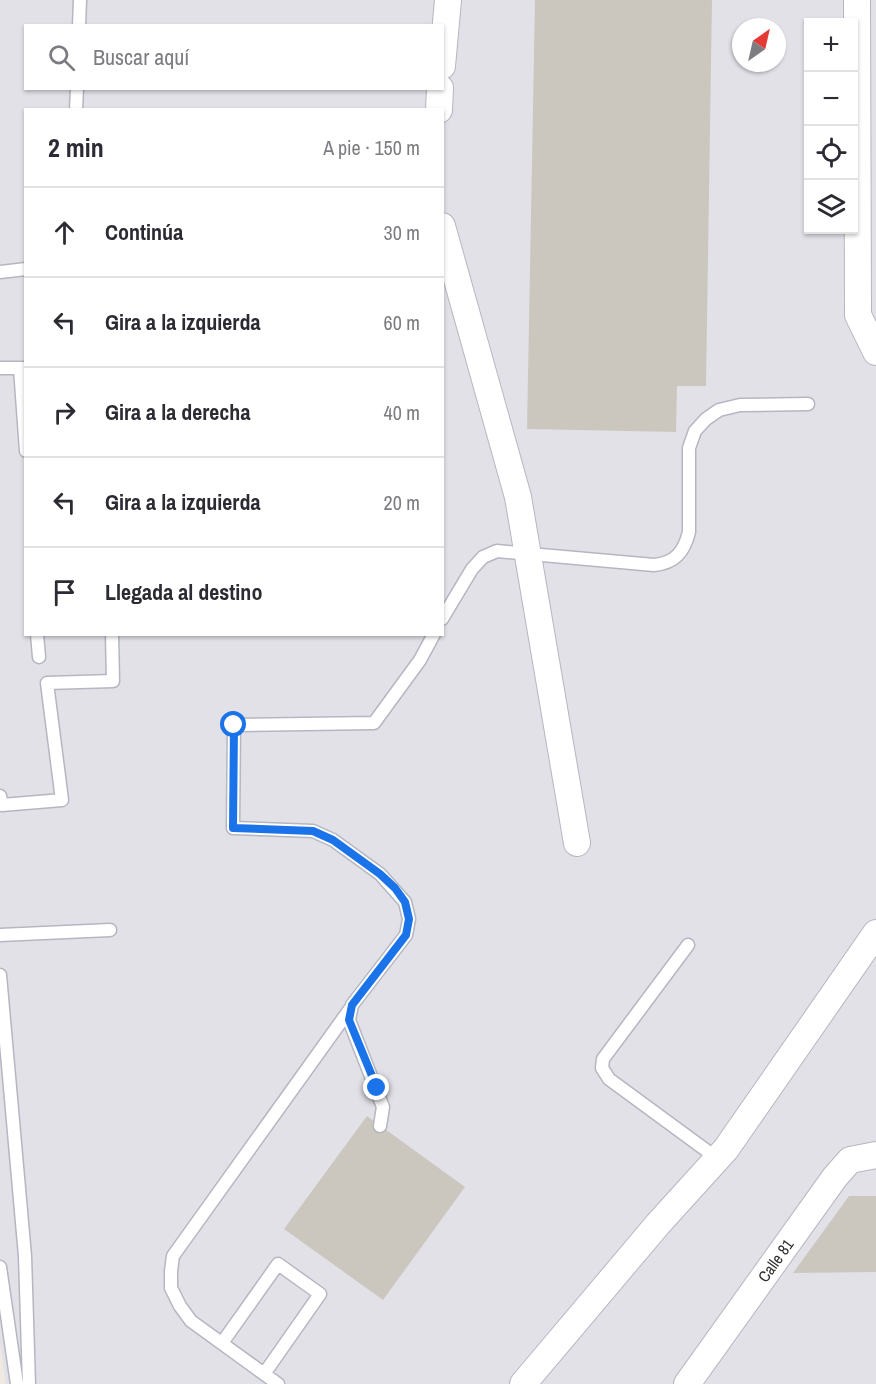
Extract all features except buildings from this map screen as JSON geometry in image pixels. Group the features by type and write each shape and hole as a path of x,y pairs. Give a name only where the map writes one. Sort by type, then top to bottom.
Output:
{"street":[{"path":"444,44 448,0"},
{"path":"857,0 858,315 876,352"},
{"path":"439,108 440,90"},
{"path":"444,233 518,497 577,843"},
{"path":"523,1384 658,1224 718,1159 876,933"},
{"name":"Calle 81","path":"687,1384 850,1160 876,1155"}],"lane":[{"path":"79,24 80,0"},
{"path":"76,108 77,90"},
{"path":"0,272 24,269"},
{"path":"0,368 23,368 24,396"},
{"path":"444,616 472,569 483,557 497,551 654,565 666,564 678,556 686,546 689,532 689,448 695,431 719,410 740,405 808,404"},
{"path":"38,636 39,657"},
{"path":"0,796 2,805 62,800 47,683 113,681 112,636"},
{"path":"278,1384 190,1321 171,1288 173,1256 352,1005 406,935 409,919 405,902 395,888 380,874 333,840 313,831 233,828 234,725 374,723 420,660 433,636"},
{"path":"0,935 110,930"},
{"path":"688,945 603,1059 602,1068 609,1079 718,1159"},
{"path":"0,975 25,1256 29,1384"},
{"path":"352,1005 349,1020 383,1107 380,1126"},
{"path":"0,1051 10,1090"},
{"path":"222,1344 278,1264 320,1294 264,1374"},
{"path":"0,1267 3,1311 17,1384"}],"shaded area":[{"path":"0,0 876,0 876,1384 6,1384 0,1343"}],"route":[{"path":"234,725 233,828 313,831 333,840 380,874 395,888 405,902 409,919 406,935 352,1005 349,1020 377,1088"}]}
